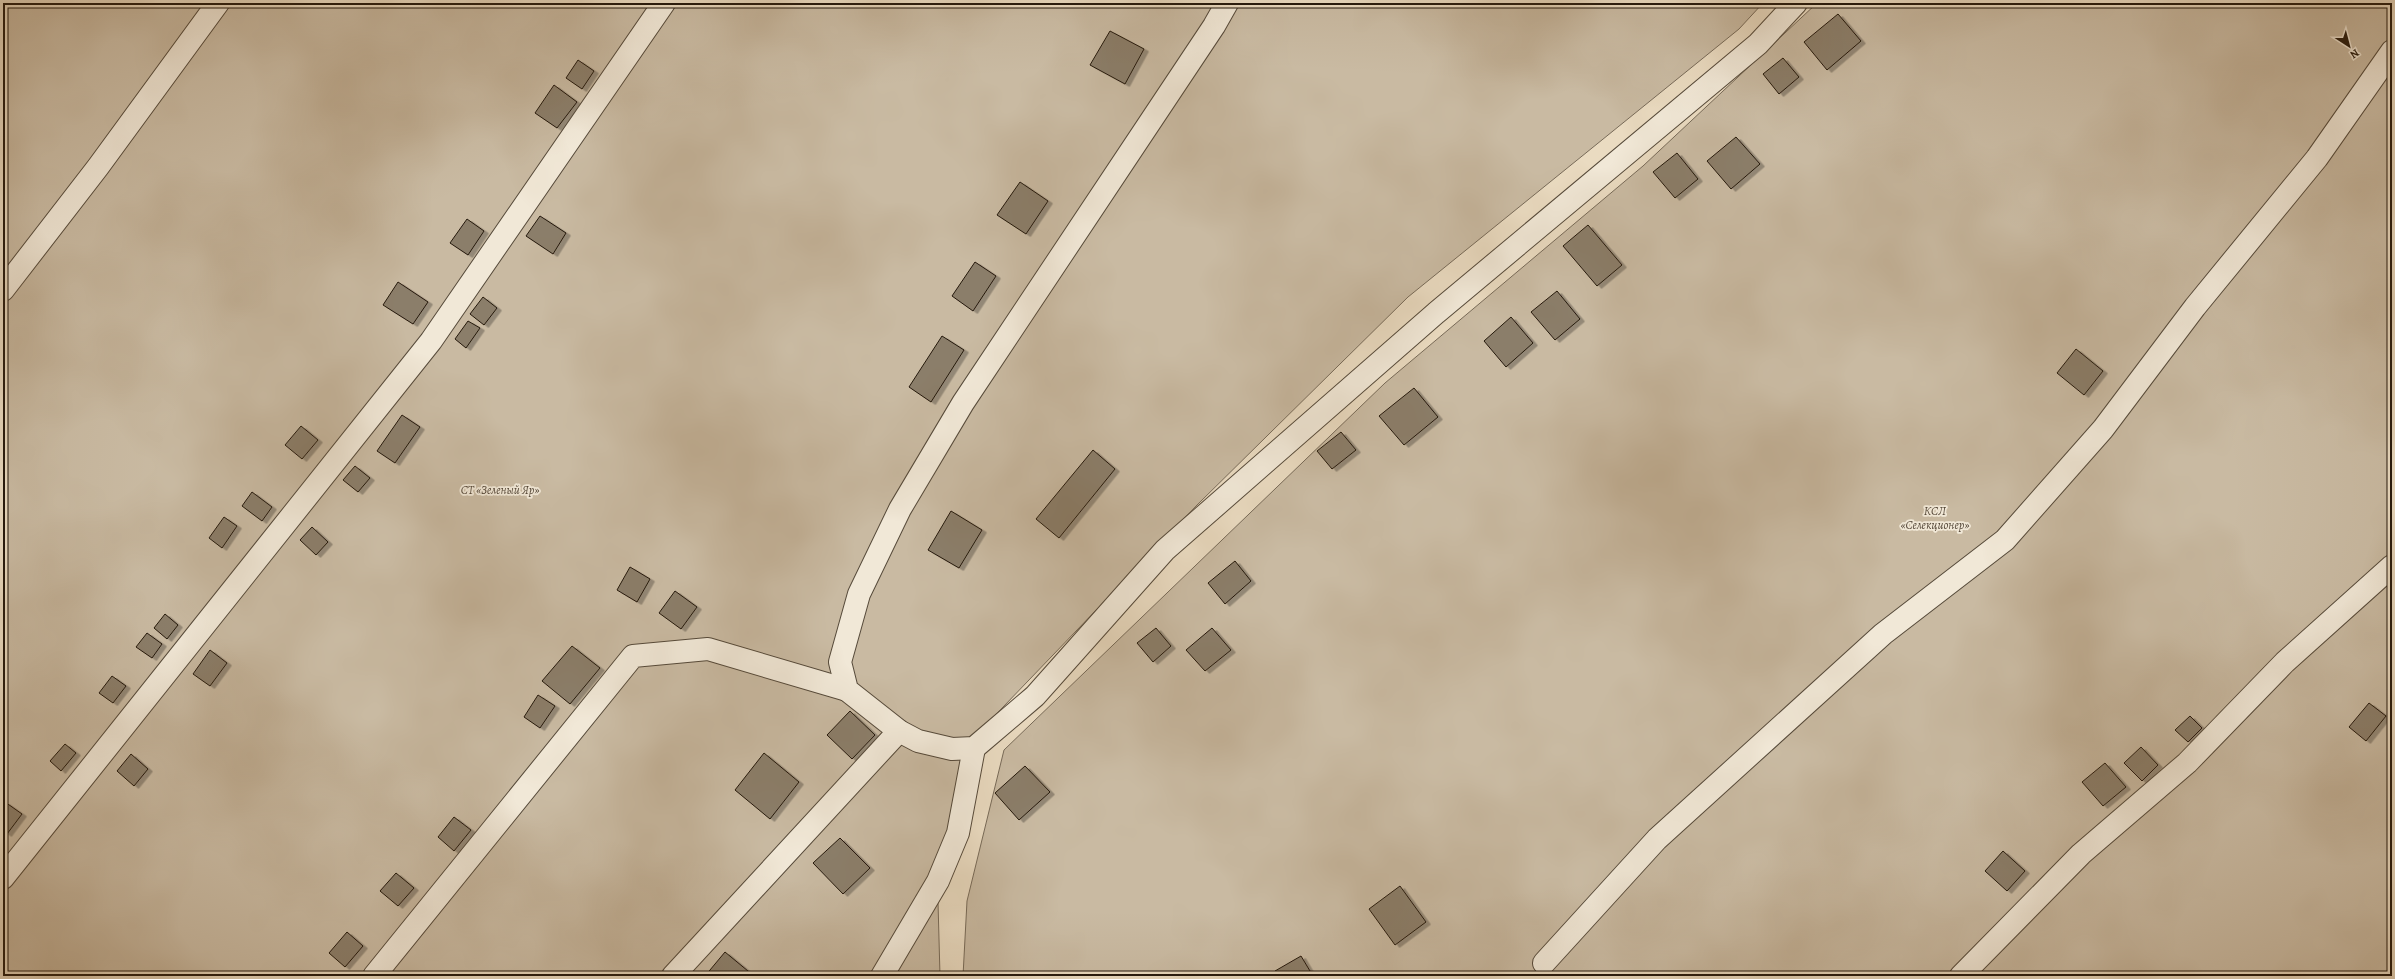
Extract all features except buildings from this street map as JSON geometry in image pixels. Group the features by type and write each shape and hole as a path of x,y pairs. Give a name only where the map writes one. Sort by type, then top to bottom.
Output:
{"street":[{"path":"3,290 98,167 218,3"},
{"path":"3,878 431,341 664,3"},
{"path":"847,690 840,662 859,594 900,509 963,403 1214,26 1227,3"},
{"path":"882,976 938,881 958,833 974,748 1035,696 1165,550 1436,313 1758,44 1796,3"},
{"path":"1544,963 1657,839 1883,634 2005,540 2103,429 2195,308 2317,158 2392,51"},
{"path":"1961,976 2081,854 2187,763 2285,662 2392,566"},
{"path":"374,976 633,656 708,649 847,690 899,732 918,741 946,747 974,748"},
{"path":"673,976 899,732"}],"green space":[{"name":"СТ «Зеленый Яр»","path":"3,3 1763,3 1739,29 1408,297 1197,505 980,731 938,902 940,976 3,976"},
{"name":"КСЛ «Селекционер»","path":"1817,3 2392,3 2392,976 963,976 967,901 1004,750 1385,383 1643,166"}]}
